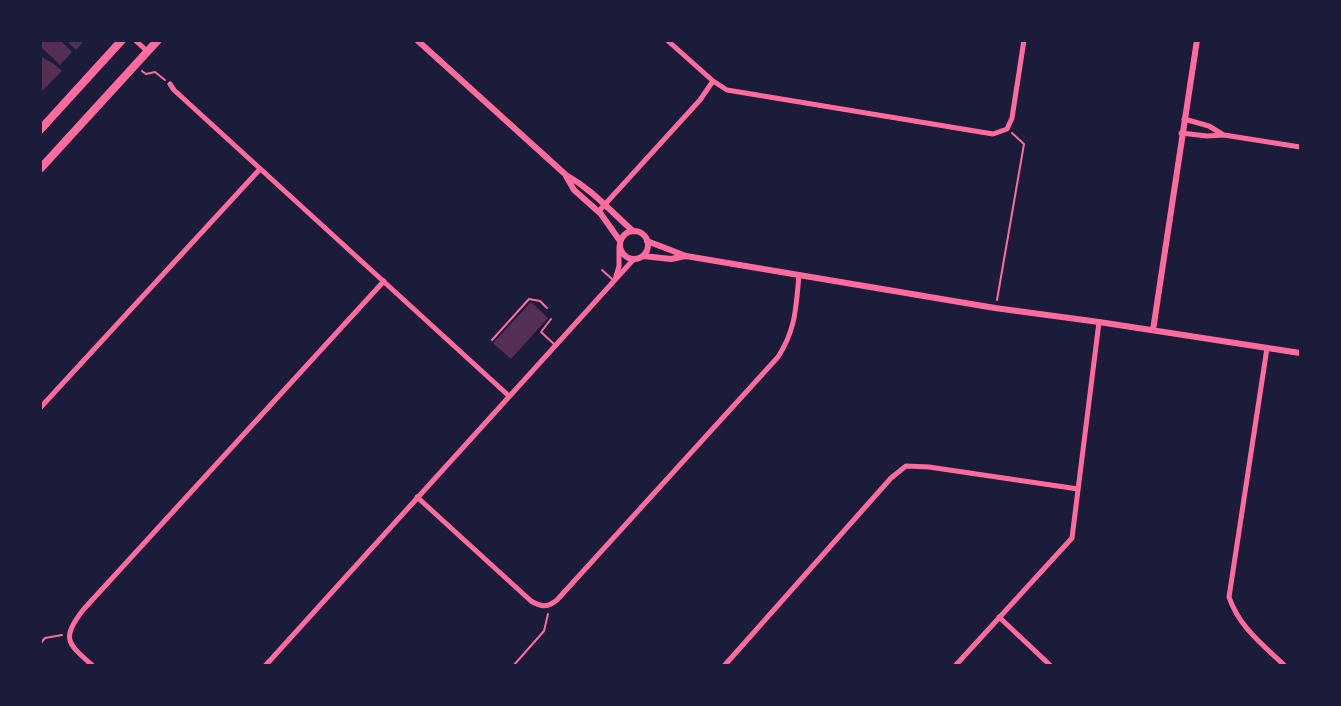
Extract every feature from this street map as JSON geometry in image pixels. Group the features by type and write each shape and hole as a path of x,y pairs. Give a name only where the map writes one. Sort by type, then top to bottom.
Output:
{"highway":[{"path":"40,130 122,40"},
{"path":"40,169 158,40"}],"street":[{"path":"135,40 148,52"},
{"path":"417,40 566,175 581,183 633,231 644,235 647,241 647,251 643,256"},
{"path":"667,40 713,81 727,90 993,134 1007,129 1012,118 1024,40"},
{"path":"1153,330 1181,133 1197,40"},
{"path":"598,212 700,100 713,81"},
{"path":"170,84 509,396"},
{"path":"1184,119 1209,126 1224,135"},
{"path":"1181,133 1224,135 1300,147"},
{"path":"40,408 260,169"},
{"path":"566,175 574,190 607,222 624,256 633,260"},
{"path":"614,281 619,266 620,244 626,233 633,231"},
{"path":"647,241 686,256 995,308 1099,321 1300,353"},
{"path":"265,666 633,260 643,256 671,259 686,256"},
{"path":"417,497 531,601 540,607 549,606 557,600 778,357 788,342 794,326 799,275"},
{"path":"93,666 79,654 68,634 83,610 384,281"},
{"path":"955,666 1072,538 1099,321"},
{"path":"1267,348 1229,597 1234,614 1245,628 1285,666"},
{"path":"724,666 891,478 906,466 929,467 1077,489"},
{"path":"999,617 1051,666"}],"lane":[{"path":"602,270 614,281"},
{"path":"551,319 541,332 556,346"}],"path":[{"path":"146,74 155,72 170,84"},
{"path":"995,308 1024,144 1007,129"},
{"path":"492,340 529,299 540,301 547,308"},
{"path":"513,666 544,631 549,606"},
{"path":"40,644 45,638 68,634"}],"building":[{"path":"41,40 60,40 72,52 60,65 40,46"},
{"path":"66,40 85,40 76,50"},
{"path":"40,56 62,71 40,93"},
{"path":"531,302 548,318 511,359 493,343"}]}
